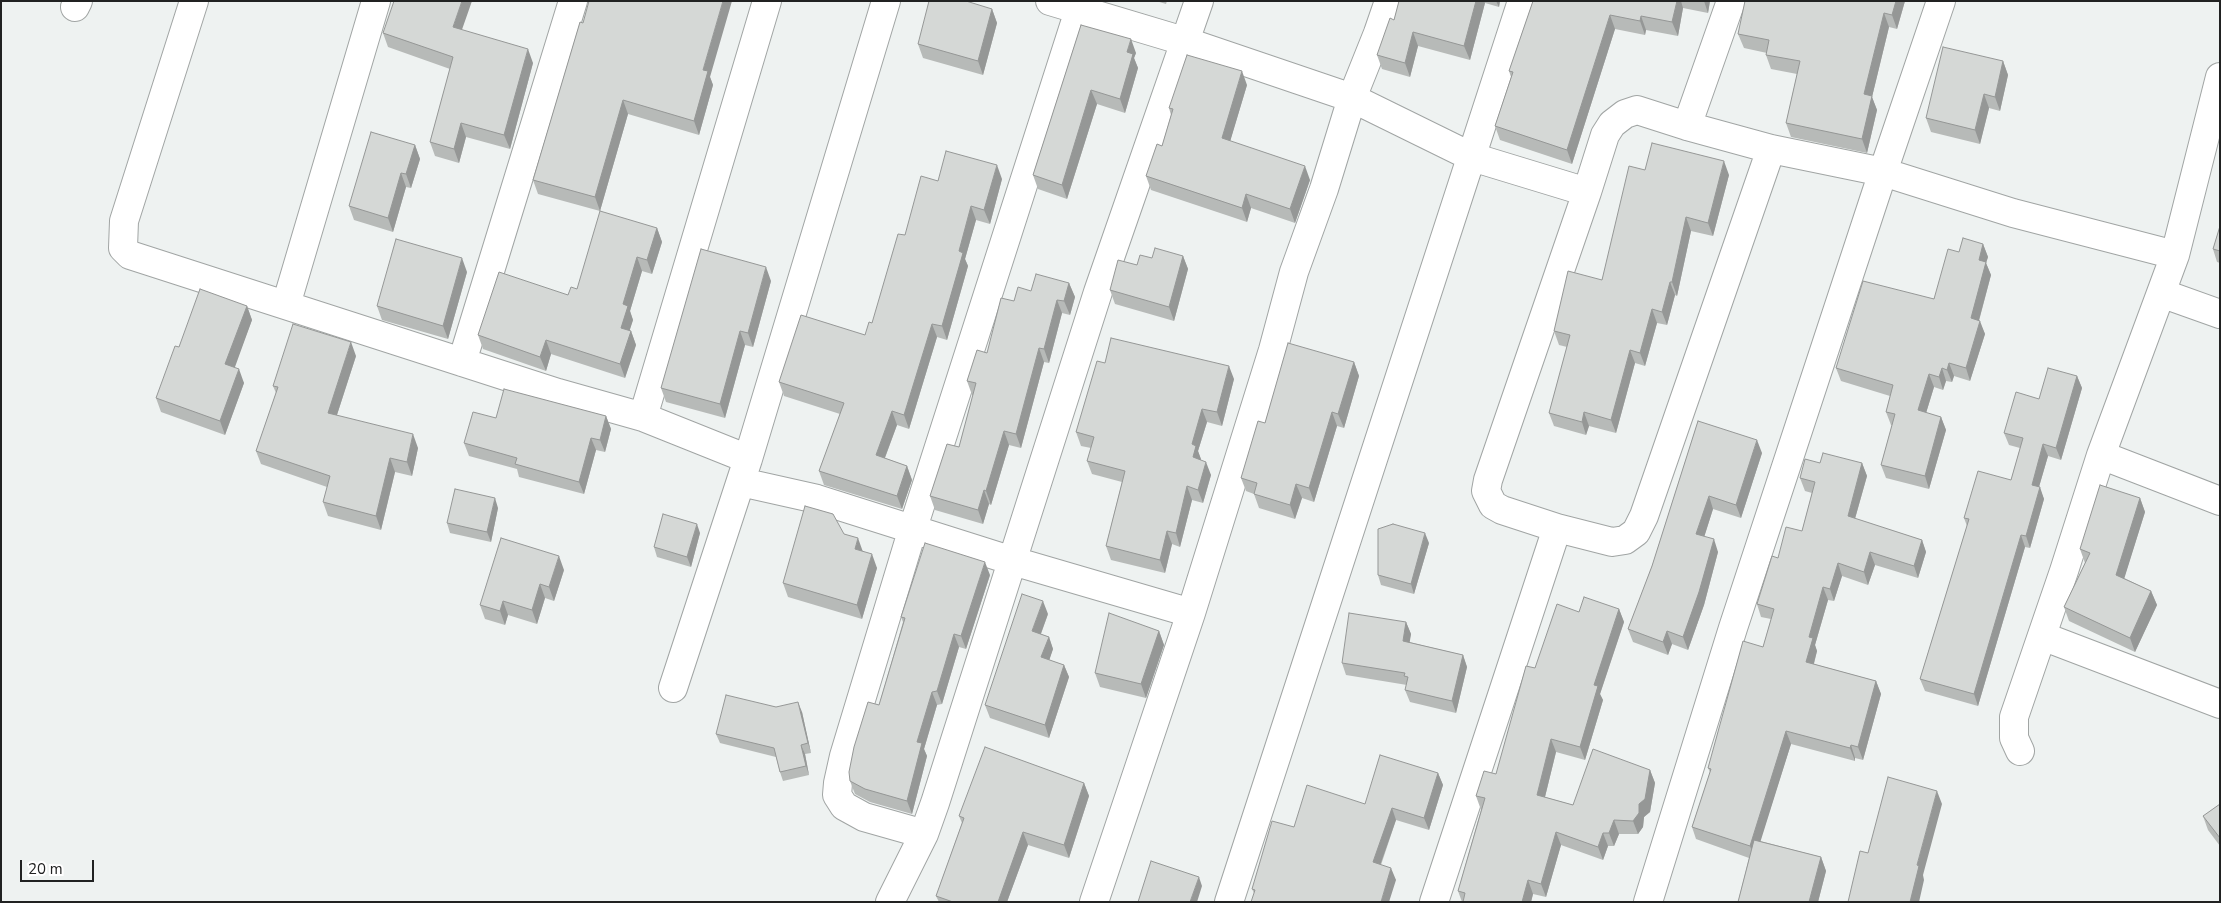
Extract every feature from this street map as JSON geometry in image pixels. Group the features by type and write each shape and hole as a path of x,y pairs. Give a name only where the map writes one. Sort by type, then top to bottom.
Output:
{"street":[{"path":"194,1 124,221 123,248 130,255 139,260 286,305 558,393 643,416 744,471 818,499 1013,561 1191,613"},
{"path":"286,305 376,1"},
{"path":"462,362 573,1"},
{"path":"643,416 767,1"},
{"path":"673,688 744,471 886,1"},
{"path":"1050,1 1081,6 1352,98 1472,157 1587,192"},
{"path":"890,902 924,834 1098,292 1187,42 1199,1"},
{"path":"1094,902 1191,613 1294,272 1324,189 1352,98 1389,1"},
{"path":"1229,902 1522,1"},
{"path":"1687,126 1731,1"},
{"path":"1648,902 1736,619 1941,1"},
{"path":"924,834 864,817 844,806 837,795 844,756 914,528 1081,6"},
{"path":"2020,752 2014,738 2014,717 2101,455 2174,254 2220,77"},
{"path":"1771,149 1644,516 1636,532 1625,540 1612,542 1556,528 1502,510 1493,505 1486,492 1488,480 1605,135 1612,124 1625,114 1637,110 1771,149 1883,172 2013,213 2174,254"},
{"path":"2161,293 2220,314"},
{"path":"2101,455 2220,501"},
{"path":"1434,902 1556,528"},
{"path":"2042,636 2220,704"}],"building":[{"path":"394,1 462,1 453,27 528,49 504,135 461,123 454,149 430,142 453,57 383,33"},
{"path":"589,1 723,1 703,70 708,71 694,121 623,100 595,197 533,180 580,22 583,23"},
{"path":"929,1 966,1 992,9 978,61 918,44"},
{"path":"1399,1 1476,1 1464,46 1413,32 1405,63 1377,55 1390,18 1394,20"},
{"path":"1533,1 1677,1 1672,22 1641,16 1640,21 1610,15 1567,150 1495,126 1513,72 1509,71"},
{"path":"1745,1 1896,1 1892,15 1884,13 1864,94 1872,96 1862,139 1786,123 1800,61 1766,55 1769,40 1738,34"},
{"path":"1081,25 1131,39 1127,52 1133,54 1120,99 1091,90 1062,185 1033,175"},
{"path":"1943,47 2003,61 1995,97 1984,94 1975,130 1926,118"},
{"path":"1187,55 1242,71 1222,138 1305,166 1290,209 1246,194 1242,208 1146,176 1157,144 1162,146 1173,109 1169,108"},
{"path":"371,132 415,145 406,174 401,173 388,218 349,206"},
{"path":"1652,143 1724,161 1708,223 1686,217 1672,282 1670,282 1662,312 1652,309 1640,353 1630,350 1611,420 1584,412 1582,422 1549,413 1570,335 1554,331 1568,271 1602,280 1629,166 1645,170"},
{"path":"946,151 997,165 984,210 971,206 959,251 963,253 942,326 932,324 904,415 892,411 876,455 907,466 897,496 819,471 844,403 779,382 801,315 865,335 869,322 872,323 898,234 905,235 921,176 938,181"},
{"path":"600,211 657,228 647,260 637,257 623,304 628,306 621,328 631,331 620,364 546,340 540,357 478,335 499,272 568,295 571,287 577,289"},
{"path":"2220,226 2220,251 2213,249"},
{"path":"1963,238 1983,244 1979,260 1986,262 1971,318 1980,321 1966,368 1949,363 1947,370 1942,368 1939,377 1929,374 1918,410 1941,417 1925,476 1881,465 1895,414 1886,412 1893,385 1836,368 1863,281 1934,299 1948,249 1959,252"},
{"path":"396,239 462,258 443,326 377,306"},
{"path":"1155,248 1183,256 1169,307 1110,290 1118,260 1137,265 1140,255 1152,258"},
{"path":"701,249 766,267 748,333 740,331 720,404 661,388"},
{"path":"1036,274 1069,283 1064,301 1057,300 1044,349 1039,348 1016,434 1004,431 986,491 984,490 978,510 930,496 947,444 959,447 976,383 967,381 977,350 987,353 1001,298 1014,301 1018,287 1031,291"},
{"path":"200,289 247,306 225,364 239,369 220,421 156,398 175,346 179,347"},
{"path":"293,324 351,342 328,413 413,434 407,462 390,458 376,516 323,502 330,476 256,451 278,387 273,386"},
{"path":"1111,338 1229,366 1217,412 1202,409 1192,444 1196,446 1193,457 1206,462 1198,490 1187,486 1176,533 1167,531 1160,560 1106,546 1125,471 1087,461 1094,437 1076,432 1097,361 1105,363"},
{"path":"1288,343 1354,362 1338,414 1332,412 1309,488 1296,484 1290,505 1254,494 1257,483 1241,478 1258,421 1265,423"},
{"path":"2048,368 2077,376 2056,448 2043,444 2032,485 2040,487 2026,536 2021,535 1974,694 1920,679 1969,519 1964,518 1978,471 2011,480 2023,438 2004,433 2016,392 2039,399"},
{"path":"504,389 606,416 600,440 591,438 579,482 515,464 517,458 464,443 473,412 496,418"},
{"path":"1698,421 1757,440 1736,505 1709,496 1696,534 1714,539 1699,592 1683,637 1667,631 1663,642 1628,629 1652,566"},
{"path":"1823,453 1862,463 1848,516 1922,540 1914,566 1870,552 1864,572 1838,563 1830,589 1823,587 1809,637 1813,638 1806,662 1876,681 1858,747 1851,745 1850,748 1786,731 1750,846 1692,827 1711,769 1708,768 1743,641 1763,647 1774,609 1757,604 1772,556 1778,558 1786,527 1802,531 1815,482 1800,478 1805,459 1820,463"},
{"path":"2100,485 2140,498 2116,575 2151,591 2130,638 2064,607 2090,553 2080,549"},
{"path":"455,489 495,498 487,532 447,523"},
{"path":"805,506 833,514 844,534 858,538 855,549 872,554 857,605 783,583"},
{"path":"663,514 697,524 687,557 654,547"},
{"path":"1393,524 1425,533 1411,584 1378,575 1378,529"},
{"path":"501,538 559,556 549,587 540,584 532,610 503,601 500,611 480,605"},
{"path":"925,543 985,562 961,636 954,634 937,691 932,692 917,742 922,743 907,801 865,789 850,781 849,772 854,747 868,702 879,705 905,618 901,617"},
{"path":"1022,594 1043,601 1032,631 1049,637 1041,657 1064,665 1045,725 985,705"},
{"path":"1584,597 1619,609 1594,685 1598,686 1580,747 1551,739 1537,795 1573,805 1593,749 1650,770 1645,799 1639,804 1639,813 1633,821 1614,820 1609,833 1603,833 1598,847 1556,832 1541,884 1528,880 1522,902 1463,902 1465,893 1458,891 1485,798 1476,796 1484,771 1496,774 1526,666 1535,668 1557,604 1579,612"},
{"path":"1109,613 1159,631 1141,684 1095,673"},
{"path":"1349,613 1406,622 1403,641 1463,655 1452,701 1405,690 1408,677 1404,676 1405,673 1342,663"},
{"path":"726,695 776,707 798,702 808,743 801,745 806,766 780,772 774,748 716,734"},
{"path":"985,747 1084,783 1064,845 1023,832 998,902 953,902 936,896 964,818 959,816"},
{"path":"1380,755 1438,773 1424,818 1392,808 1373,862 1391,868 1381,902 1251,902 1255,890 1252,889 1272,821 1294,827 1307,785 1365,804"},
{"path":"1888,777 1937,791 1917,865 1919,866 1910,902 1848,902 1860,851 1868,853"},
{"path":"2220,804 2220,838 2203,816"},
{"path":"1754,840 1821,857 1809,902 1738,902"},
{"path":"1151,861 1199,877 1190,902 1138,902"}]}
